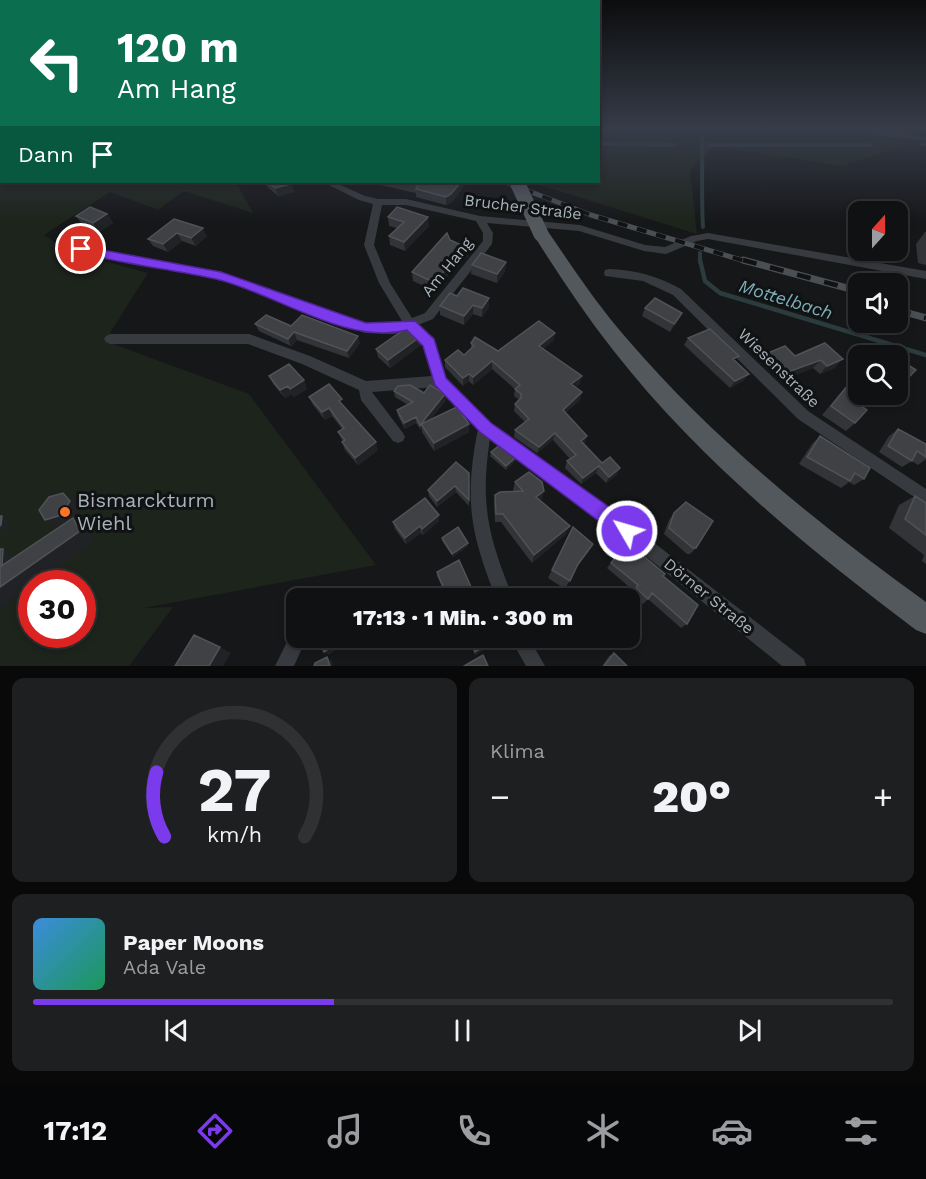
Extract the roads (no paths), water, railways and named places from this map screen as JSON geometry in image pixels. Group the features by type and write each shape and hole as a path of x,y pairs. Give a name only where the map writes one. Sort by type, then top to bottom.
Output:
{"main road":[{"path":"517,183 541,234 596,315 646,377 689,423 768,496 859,572 926,620"}],"street":[{"name":"Brucher Straße","path":"330,183 362,198 378,202 406,202 480,219 580,228 644,248 666,251 699,237 726,238 926,275"},
{"name":"Dörner Straße","path":"378,202 369,245 385,283 410,324 429,343 440,381 485,428 590,502 796,666"},
{"name":"Am Hang","path":"63,246 221,276 365,328 394,328 429,316 488,242 488,233 480,219"},
{"name":"Wiesenstraße","path":"609,273 634,273 656,279 677,292 803,415 926,498"},
{"path":"110,339 249,339 306,360 364,387 440,381"},
{"path":"364,387 366,396 398,437"},
{"path":"485,428 481,446 477,514 500,588"},
{"path":"285,666 293,648"},
{"path":"525,648 536,666"}],"waterway":[{"name":"Mottelbach","path":"702,160 703,227"},
{"name":"Mottelbach","path":"700,253 700,260"},
{"name":"Mottelbach","path":"700,260 705,281 720,293 926,355"}],"railway":[{"path":"508,183 591,215 748,262"},
{"path":"743,260 848,288"},
{"path":"908,313 926,318"}],"place":[{"name":"Bismarckturm Wiehl","path":"65,512"}]}
